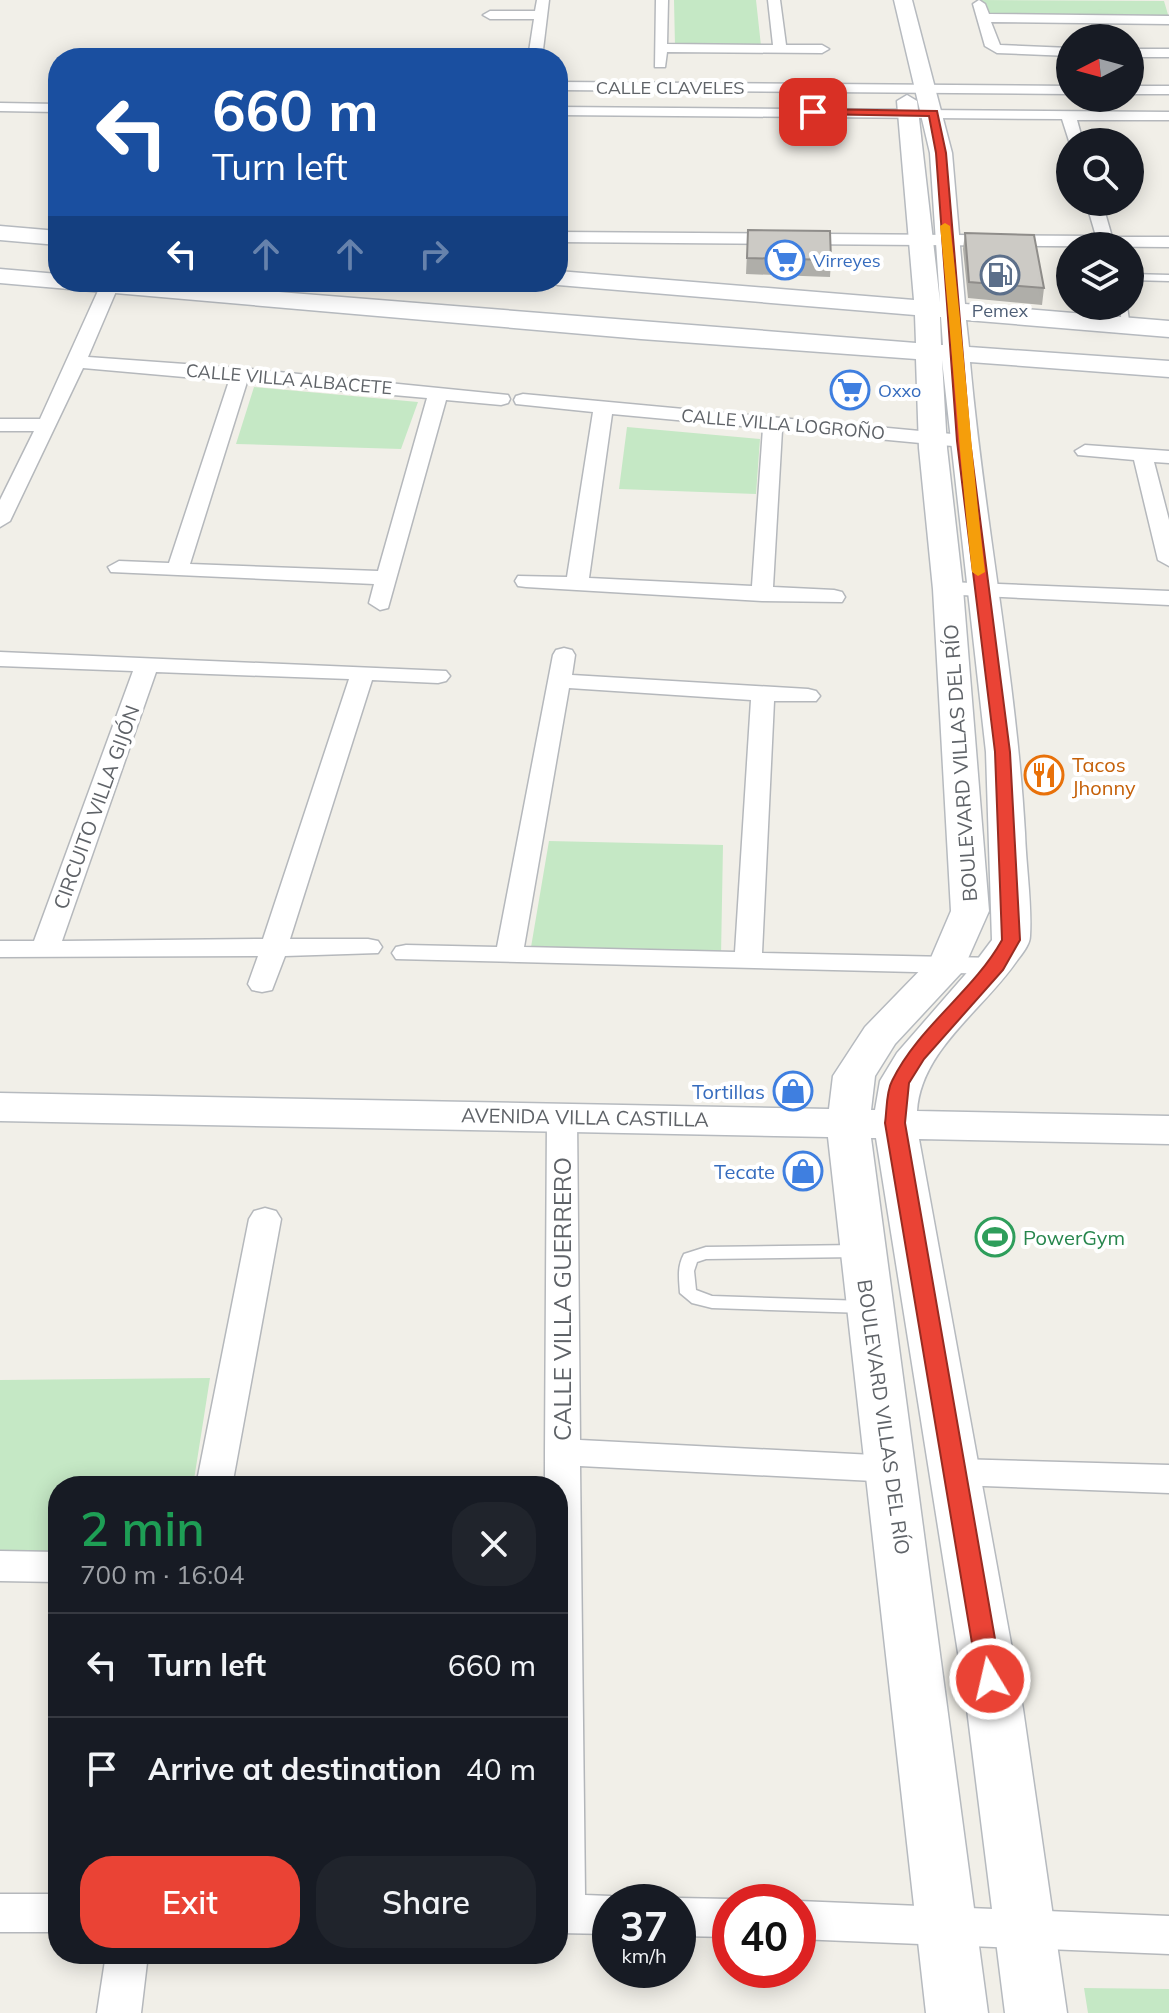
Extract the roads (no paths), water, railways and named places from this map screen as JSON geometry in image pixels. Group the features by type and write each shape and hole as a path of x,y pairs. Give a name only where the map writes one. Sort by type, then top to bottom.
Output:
{"street":[{"path":"536,48 543,0"},
{"path":"660,64 662,0"},
{"path":"774,0 780,49"},
{"name":"BOULEVARD VILLAS DEL RÍO","path":"883,0 918,101 941,153 932,240 941,311 948,444 964,590 970,911 948,964 879,1036 854,1076 848,1122 862,1251 893,1469 957,2013"},
{"name":"BOULEVARD VILLAS DEL RÍO","path":"903,0 918,101"},
{"path":"978,0 992,46 1010,52 1056,52"},
{"path":"490,15 541,15"},
{"path":"984,18 1169,20"},
{"path":"661,48 822,49"},
{"path":"1144,53 1169,53"},
{"name":"CALLE CLAVELES","path":"568,86 918,101 1056,91"},
{"path":"1144,90 1169,90"},
{"path":"568,111 918,101 1068,114 1169,116"},
{"path":"0,107 48,108"},
{"path":"1068,114 1072,128"},
{"path":"0,233 48,237"},
{"path":"568,237 1056,241"},
{"path":"1144,242 1169,242"},
{"path":"0,276 48,280"},
{"path":"568,279 941,311 1056,314"},
{"path":"0,521 77,362 107,292"},
{"path":"208,292 1169,369"},
{"path":"1139,320 1169,329"},
{"name":"CALLE VILLA ALBACETE","path":"77,362 501,399"},
{"path":"178,569 240,374"},
{"path":"380,603 438,393"},
{"path":"523,400 603,408 577,584"},
{"name":"CALLE VILLA LOGROÑO","path":"603,408 948,444"},
{"path":"0,425 45,425"},
{"path":"762,594 772,427"},
{"path":"1085,451 1169,457"},
{"path":"1142,455 1169,560"},
{"path":"119,567 387,578"},
{"path":"526,581 834,597"},
{"path":"964,590 1169,598"},
{"name":"BOULEVARD VILLAS DEL RÍO","path":"964,590 1003,752 1011,940 997,966 917,1056 900,1083 895,1123 995,1709 1036,2013"},
{"path":"509,955 564,655"},
{"path":"0,659 438,676"},
{"name":"CIRCUITO VILLA GIJÓN","path":"45,949 147,664"},
{"path":"262,984 363,673"},
{"path":"561,681 808,696"},
{"path":"748,960 763,693"},
{"path":"0,949 368,947"},
{"path":"406,953 997,966"},
{"name":"AVENIDA VILLA CASTILLA","path":"0,1107 1169,1130"},
{"name":"CALLE VILLA GUERRERO","path":"562,1117 562,1476"},
{"path":"216,1476 265,1219"},
{"path":"562,1452 893,1469"},
{"path":"956,1472 1169,1479"},
{"path":"0,1566 48,1567"},
{"path":"0,1913 48,1913"},
{"path":"568,1914 592,1915"},
{"path":"816,1920 1169,1935"},
{"path":"119,2013 126,1964"}],"lane":[{"path":"1144,277 1169,278"},
{"path":"862,1251 706,1253 690,1258 686,1271 688,1293 712,1302 870,1307"}],"place":[{"name":"Virreyes","path":"785,260"},
{"name":"Pemex","path":"1000,275"},
{"name":"Oxxo","path":"850,390"},
{"name":"Tacos Jhonny","path":"1044,775"},
{"name":"Tortillas","path":"793,1091"},
{"name":"Tecate","path":"803,1171"},
{"name":"PowerGym","path":"995,1237"}]}
